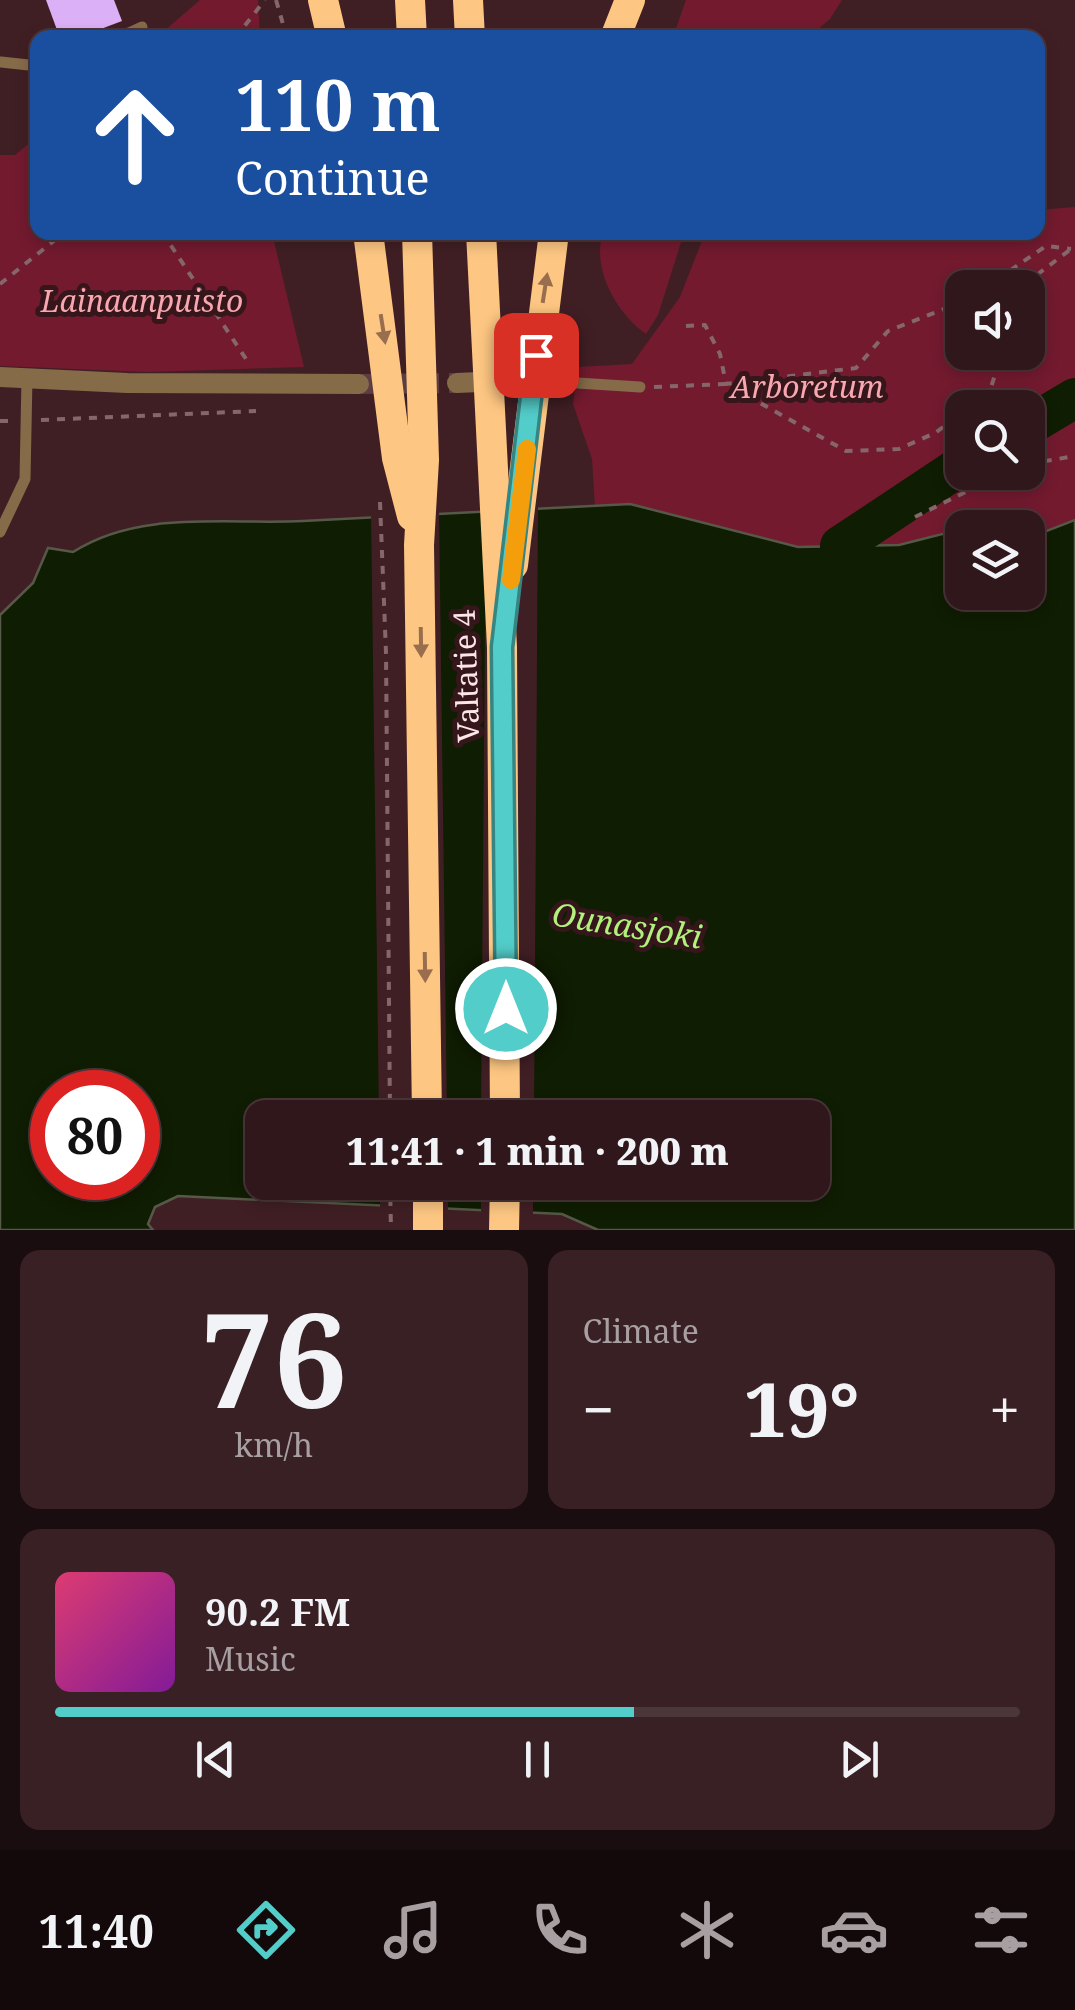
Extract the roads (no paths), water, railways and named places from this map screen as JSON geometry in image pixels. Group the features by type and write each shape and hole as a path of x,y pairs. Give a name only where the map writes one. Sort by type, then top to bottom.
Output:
{"highway":[{"path":"323,0 330,30"},
{"path":"410,0 412,30"},
{"path":"468,0 470,30"},
{"path":"618,30 630,0"},
{"path":"370,240 411,459"},
{"path":"411,459 418,240"},
{"name":"Valtatie 4","path":"480,240 502,647 505,1100"},
{"path":"502,647 553,240"},
{"name":"Valtatie 4","path":"411,459 420,545 427,1100"},
{"path":"428,1200 428,1230"},
{"path":"504,1200 504,1230"}],"street":[{"path":"0,377 359,384"},
{"path":"457,383 479,382"}],"lane":[{"path":"137,30 142,28"},
{"path":"0,62 30,65"},
{"path":"0,532 25,479 27,378"},
{"path":"562,382 640,388"}],"water":[{"name":"Ounasjoki","path":"630,504 798,547 899,545 945,533 945,610 1045,610 1045,532 1075,520 1075,1230 598,1230 562,1214 263,1200 830,1200 830,1100 245,1100 245,1199 178,1196 155,1207 148,1224 153,1230 0,1230 0,615 33,583 48,548 73,552 99,538 155,524 303,521"}],"waterway":[{"path":"1045,416 1075,398"},
{"path":"840,546 945,476"}],"tunnel":[{"path":"479,382 562,382"},
{"path":"359,384 457,383"}],"park label":[{"name":"Lainaanpuisto","path":"142,302"},
{"name":"Arboretum","path":"807,388"}]}
